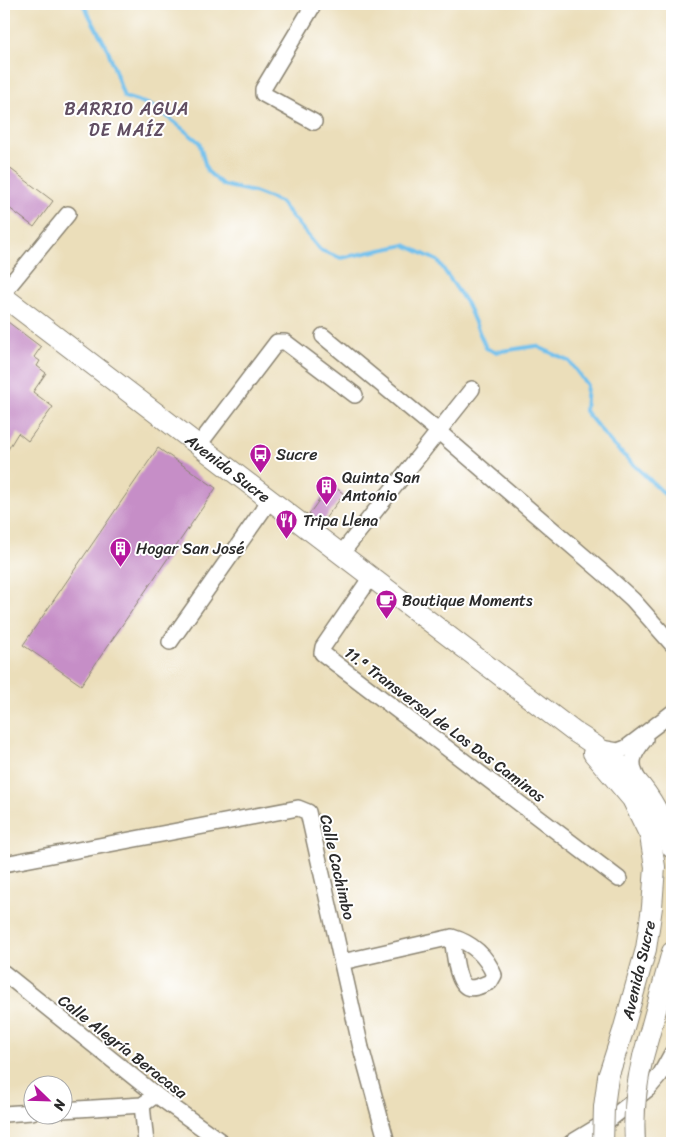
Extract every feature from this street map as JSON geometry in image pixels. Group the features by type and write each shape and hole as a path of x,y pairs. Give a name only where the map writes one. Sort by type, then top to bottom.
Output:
{"main road":[{"name":"Avenida Sucre","path":"4,297 573,731 601,748 626,769 649,795 667,828 672,848"},
{"name":"Avenida Sucre","path":"573,731 632,799 650,836 655,867 646,949 608,1077 602,1143"},
{"name":"Avenida Sucre","path":"635,1143 638,1080 672,952"}],"street":[{"path":"313,4 264,89 263,94 314,122"},
{"path":"4,292 68,214"},
{"path":"323,336 439,432 608,577 633,600 672,644"},
{"path":"198,446 277,342 285,342 354,395"},
{"path":"342,554 472,389"},
{"path":"170,642 270,500"},
{"name":"11.ª Transversal de Los Dos Caminos","path":"371,577 323,647 322,652 619,879"},
{"path":"601,748 618,750 626,748 672,713"},
{"path":"649,795 636,776 633,761 634,753 657,724"},
{"name":"Calle Cachimbo","path":"4,864 298,808 308,812 361,1048 387,1143"},
{"path":"342,962 452,937"},
{"name":"Calle Alegría Beracasa","path":"4,973 156,1095 223,1143"},
{"path":"571,1143 609,1120 648,1089 660,1075 672,1053"},
{"path":"72,1109 142,1105 156,1095"},
{"path":"142,1105 146,1143"},
{"path":"4,1114 22,1113"}],"building":[{"path":"4,164 53,201 34,227 4,204"},
{"path":"4,319 41,347 34,357 40,361 37,366 46,373 33,392 53,407 28,441 18,433 4,456"},
{"name":"Hogar San José","path":"158,448 216,488 81,685 23,645"},
{"name":"Quinta San Antonio","path":"331,484 344,494 321,524 309,514"}],"waterway":[{"path":"83,4 108,50 124,97 154,106 199,142 207,171 223,185 254,192 280,202 320,250 341,258 405,245 438,261 467,304 486,348 495,352 536,346 569,361 587,385 585,411 613,445 672,501"}],"place":[{"name":"Sucre","path":"260,473"},
{"name":"Quinta San Antonio","path":"326,505"},
{"name":"Tripa Llena","path":"287,539"},
{"name":"Hogar San José","path":"120,567"},
{"name":"Boutique Moments","path":"386,619"}],"district":[{"name":"BARRIO AGUA DE MAÍZ","path":"127,119"}]}
